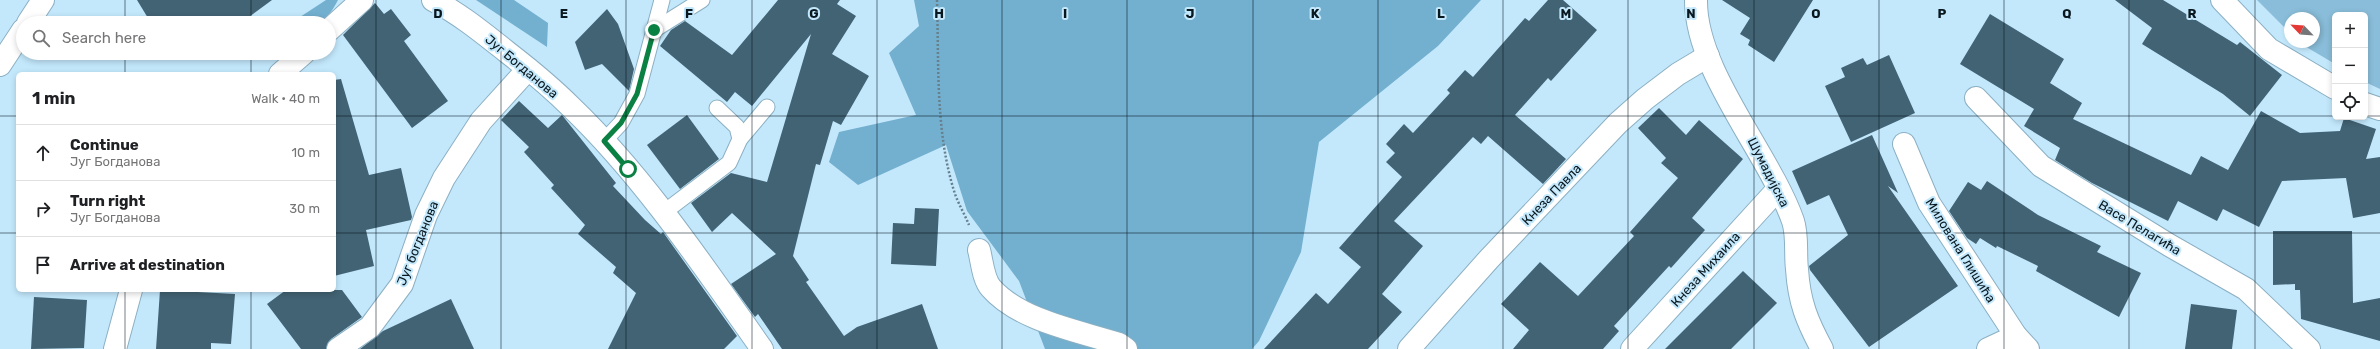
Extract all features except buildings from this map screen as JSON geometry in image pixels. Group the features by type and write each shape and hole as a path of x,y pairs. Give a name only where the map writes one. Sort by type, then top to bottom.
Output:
{"street":[{"path":"33,16 43,0"},
{"path":"336,24 362,0"},
{"name":"Југ Богданова","path":"433,0 471,24 528,69 572,107 604,141 663,213 762,349"},
{"name":"Шумадијска","path":"1696,0 1699,32 1708,56 1778,189 1794,223 1800,301 1806,319 1822,349"},
{"path":"2222,0 2269,49 2332,86"},
{"path":"0,65 16,41"},
{"name":"Кнеза Павла","path":"1409,349 1489,259 1618,123 1650,95 1678,74 1708,56"},
{"path":"282,72 296,60"},
{"name":"Југ богданова","path":"338,349 370,327 402,284 426,215 444,178 481,121 528,69"},
{"name":"Васе Пелагића","path":"1976,98 2042,166 2169,245 2246,289 2309,349"},
{"path":"2368,105 2380,109"},
{"name":"Милована Глишића","path":"1904,144 1929,203 2022,343"},
{"name":"Кнеза Михаила","path":"1632,349 1778,189"},
{"path":"979,250 990,287 1010,305 1037,318 1119,344 1126,349"},
{"path":"115,349 130,292"},
{"path":"1988,349 2022,343"}],"lane":[{"path":"604,141 621,123 637,94 662,0"},
{"path":"654,30 702,0"},
{"path":"663,213 729,163 740,140 767,107"},
{"path":"717,108 737,127 740,140"}],"path":[{"path":"937,0 940,121 947,163 956,195 979,250"}],"shaded area":[{"path":"326,0 338,0 328,16 302,16"},
{"path":"476,0 514,0 548,23 547,47"},
{"path":"914,0 1481,0 1438,46 1319,142 1301,252 1259,341 1252,349 1045,349 1019,281 967,211 946,145 858,185 829,162 839,132 916,115 889,53 919,26"},
{"path":"2257,0 2380,0 2380,89 2368,83 2368,12 2332,12 2332,62 2308,48 2320,48 2320,12 2284,12 2284,27"}],"route":[{"path":"628,169 604,141 621,123 637,94 654,30"}]}
